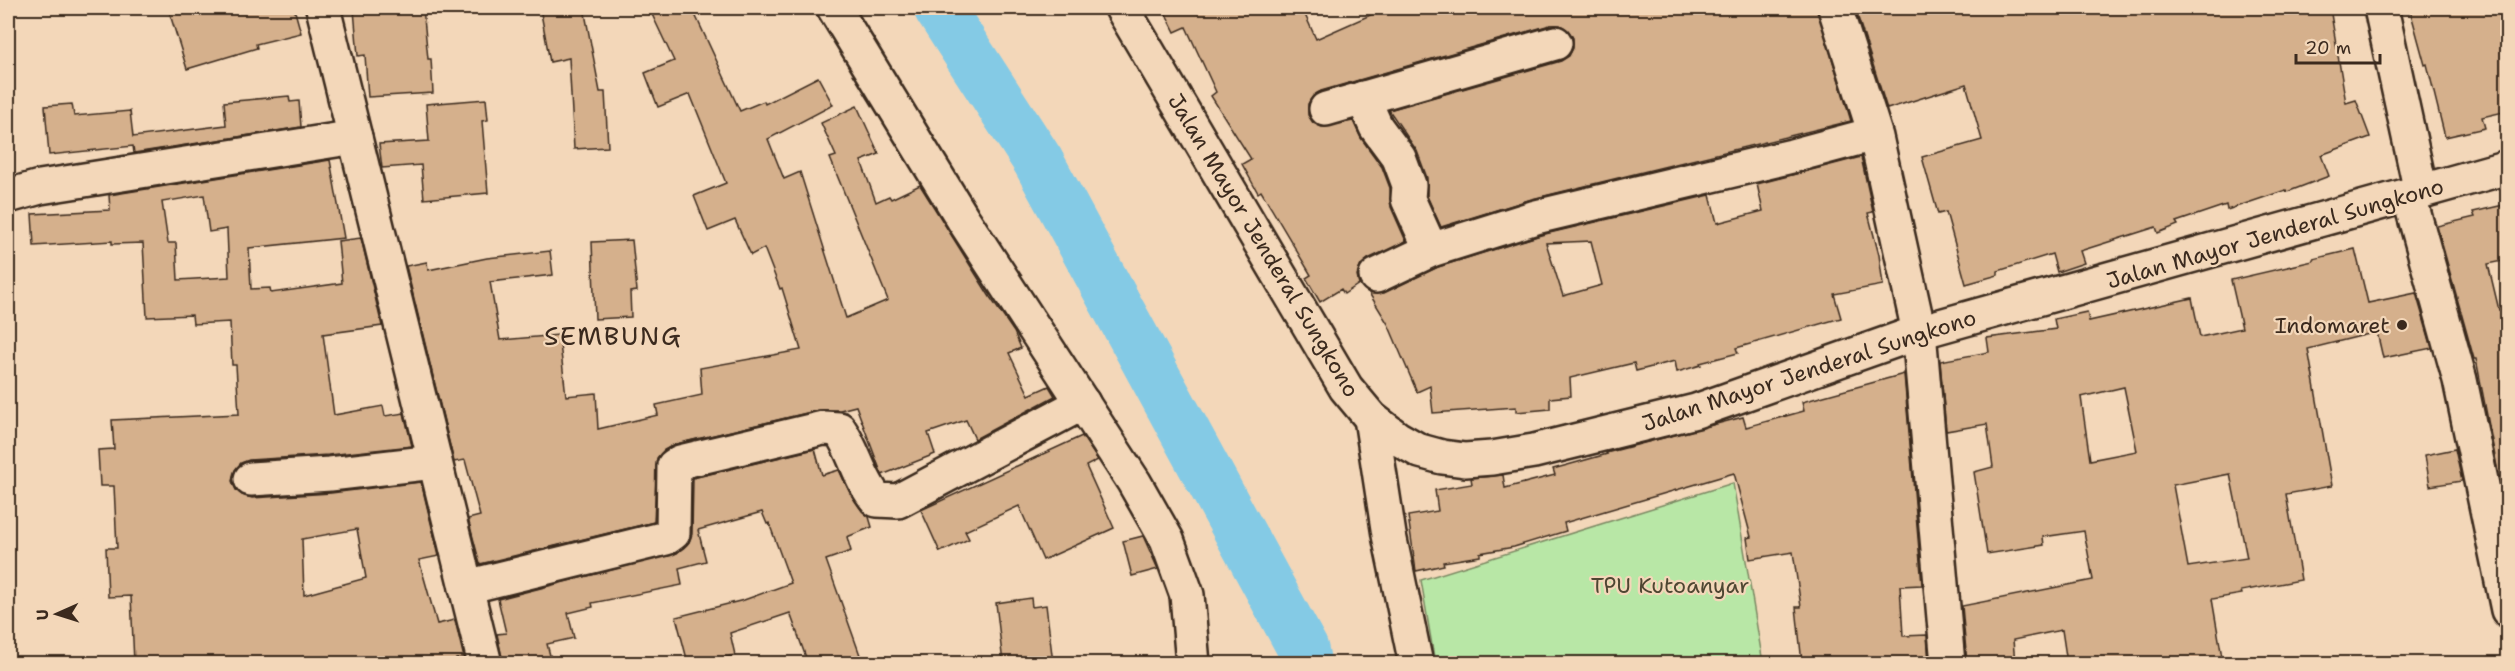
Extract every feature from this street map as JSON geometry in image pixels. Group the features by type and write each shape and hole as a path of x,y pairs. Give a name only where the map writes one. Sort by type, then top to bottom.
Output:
{"street":[{"path":"323,8 485,663"},
{"path":"834,8 963,219 1134,482 1167,540 1187,596 1193,663"},
{"name":"Jalan Mayor Jenderal Sungkono","path":"1122,8 1346,388 1371,418 1420,452 1466,460 1534,451 1696,411 1919,332 2508,167"},
{"path":"1835,8 1874,134 1919,332 1948,663"},
{"path":"2381,8 2415,194 2460,380 2506,596"},
{"path":"1326,109 1555,43"},
{"path":"1362,98 1376,127 1399,158 1409,185 1408,199 1431,250"},
{"path":"1376,276 1431,250 1536,218 1874,134"},
{"path":"8,196 40,187 355,138"},
{"path":"466,587 666,538 673,533 674,466 680,462 823,428 839,429 850,445 866,487 877,500 898,501 1083,403"},
{"path":"1371,418 1389,535 1416,663"},
{"path":"251,478 330,474 434,462"}],"green space":[{"name":"TPU Kutoanyar","path":"1733,483 1763,663 1435,663 1421,580"}],"building":[{"path":"168,8 294,8 301,33 256,44 257,48 187,69"},
{"path":"423,8 428,59 431,59 433,93 368,97 365,55 358,56 354,10"},
{"path":"540,8 584,8 600,92 605,92 608,147 574,149 569,58 550,62"},
{"path":"649,8 692,8 740,111 764,101 765,104 818,77 833,105 768,139 784,179 800,172 846,318 888,300 830,158 836,156 821,123 857,106 879,154 861,161 876,202 889,196 891,199 920,185 1014,332 1021,348 1009,353 1029,395 1049,386 1055,396 975,439 966,420 928,433 935,454 882,475 856,406 840,410 819,410 676,444 664,450 657,458 654,522 480,564 468,519 480,516 465,460 454,462 406,266 427,262 428,270 487,258 550,251 553,275 490,282 500,340 559,335 566,396 596,393 598,429 658,415 656,405 702,395 700,368 801,350 782,288 780,289 764,248 751,255 735,220 708,231 694,196 726,183 690,94 658,107 645,73 674,61"},
{"path":"1163,8 1302,8 1316,39 1386,8 1817,8 1851,121 1532,199 1441,227 1427,196 1427,178 1417,151 1389,110 1561,61 1569,56 1573,48 1573,38 1568,30 1560,25 1550,25 1321,91 1313,96 1308,104 1308,115 1313,123 1322,127 1353,121 1361,138 1382,167 1390,188 1391,207 1406,241 1368,259 1361,265 1357,275 1359,284 1344,294 1341,289 1320,302 1306,278 1311,275 1261,191 1258,193 1242,164 1251,159 1211,96 1216,92 1186,27 1175,32"},
{"path":"1855,8 2330,8 2346,103 2356,100 2370,137 2321,155 2329,176 2287,192 2286,190 2227,210 2226,205 2176,222 2178,225 2158,233 2156,227 2080,251 2084,263 2057,272 2052,254 1998,271 1998,275 1966,284 1946,212 1938,214 1922,157 1982,140 1966,84 1887,109"},
{"path":"2508,8 2508,111 2482,117 2485,128 2445,137 2427,64 2425,65 2410,10"},
{"path":"289,96 290,102 299,101 301,127 134,153 133,146 49,155 45,106 72,104 74,116 130,111 133,137 226,125 224,102"},
{"path":"486,99 488,120 482,121 488,193 424,199 421,165 382,168 379,144 429,141 426,104"},
{"path":"1861,157 1873,212 1868,213 1879,255 1883,285 1834,294 1841,318 1736,348 1738,353 1677,372 1675,361 1636,371 1634,363 1570,378 1571,396 1550,398 1550,409 1516,412 1516,407 1433,413 1430,386 1417,392 1388,324 1369,293 1384,293 1438,267 1541,235 1710,195 1717,223 1763,211 1757,184","holes":["1591,241 1602,285 1563,296 1546,243"]},
{"path":"330,160 344,238 249,248 251,289 270,288 271,293 342,283 338,241 361,238 382,326 323,334 334,415 383,406 385,416 404,413 412,446 249,460 241,463 235,470 232,481 236,490 252,498 331,493 421,482 439,556 419,560 437,624 455,620 464,658 456,659 457,663 134,663 131,596 108,597 106,548 117,548 114,486 100,486 98,450 114,449 112,420 239,414 236,365 232,365 230,322 193,324 192,315 147,317 143,243 112,244 112,241 34,246 32,214 110,210 109,195","holes":["204,195 209,232 227,229 229,277 178,280 176,243 168,243 162,202","357,529 366,578 304,595 302,539"]},
{"path":"2508,204 2508,260 2488,264 2499,310 2508,308 2508,476 2499,477 2476,359 2474,359 2437,226 2475,217 2473,212"},
{"path":"632,240 637,291 630,292 631,317 595,319 592,242"},
{"path":"2355,249 2368,303 2416,293 2432,348 2383,358 2377,332 2308,349 2332,486 2286,494 2301,580 2212,599 2223,663 2067,663 2062,630 2013,640 2015,663 1967,663 1962,606 2093,580 2084,531 2043,537 2044,545 1987,554 1974,472 1993,467 1987,424 1946,431 1940,361 1989,352 1987,338 2056,329 2054,319 2087,312 2089,321 2192,298 2200,337 2242,328 2231,280 2313,261 2313,259","holes":["2124,387 2137,451 2090,460 2081,397","2230,474 2247,558 2188,567 2173,485"]},
{"path":"1904,374 1922,585 1900,586 1903,636 1927,635 1929,663 1802,663 1796,607 1801,607 1793,552 1750,559 1747,538 1751,537 1734,473 1564,523 1566,531 1514,547 1443,562 1444,565 1416,571 1408,516 1438,511 1435,490 1472,484 1471,478 1503,475 1505,488 1555,475 1553,469 1606,453 1743,417 1746,427 1804,411 1802,402"},
{"path":"1082,436 1098,460 1086,466 1114,528 1043,560 1019,506 965,531 969,539 940,552 921,510"},
{"path":"815,449 822,475 839,470 850,493 869,517 872,527 847,537 851,551 826,560 860,655 837,663 808,663 790,613 730,633 735,655 702,663 688,663 676,617 744,600 791,583 769,523 767,524 762,512 698,530 706,561 679,568 682,585 592,603 593,607 568,613 574,638 547,644 552,663 503,663 497,634 506,633 498,599 677,553 689,542 692,534 693,478"},
{"path":"2455,449 2462,481 2430,486 2425,455"},
{"path":"1143,536 1158,569 1132,576 1123,541"},
{"path":"1031,598 1032,607 1046,605 1053,663 1003,663 996,603"}],"waterway":[{"path":"939,8 1038,161 1303,649 1306,664"}],"place":[{"name":"Indomaret","path":"2402,325"}],"district":[{"name":"SEMBUNG","path":"613,336"}]}
